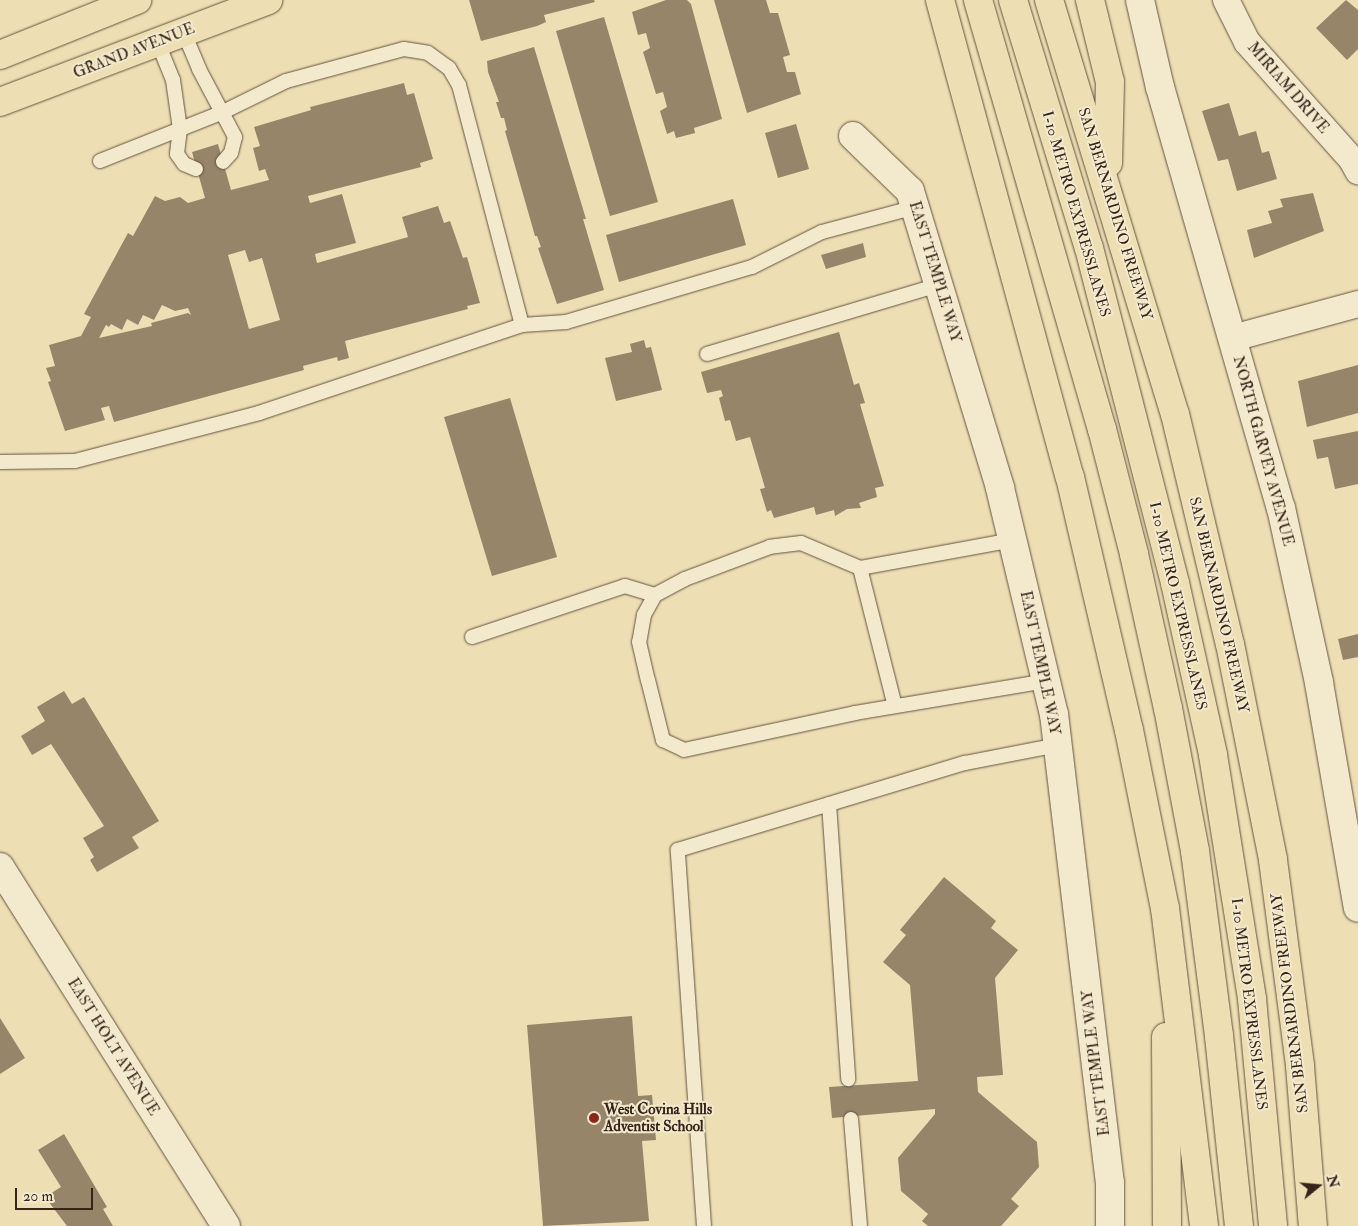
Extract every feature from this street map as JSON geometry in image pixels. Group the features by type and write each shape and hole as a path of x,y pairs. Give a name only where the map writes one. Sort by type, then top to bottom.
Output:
{"main road":[{"path":"0,55 137,0"},
{"name":"GRAND AVENUE","path":"0,102 268,0"},
{"path":"940,0 1070,477 1129,730 1165,908 1204,1226"},
{"name":"I-10 METRO EXPRESSLANES","path":"978,0 1102,429 1134,554 1168,708 1195,851 1219,1036 1238,1226"},
{"name":"I-10 METRO EXPRESSLANES","path":"1013,0 1089,248 1174,583 1213,755 1252,999 1273,1226"},
{"name":"SAN BERNARDINO FREEWAY","path":"1049,0 1107,185 1177,424 1230,644 1273,860 1300,1066 1313,1226"},
{"path":"1090,0 1110,82 1107,185"},
{"path":"1165,908 1167,1226"}],"street":[{"name":"NORTH GARVEY AVENUE","path":"1140,0 1160,87 1283,518 1319,682 1358,908"},
{"name":"MIRIAM DRIVE","path":"1226,0 1247,42 1352,160 1358,171"},
{"name":"EAST TEMPLE WAY","path":"854,136 910,191 1013,540 1046,681 1058,745 1110,1183 1110,1226"},
{"path":"1233,338 1358,304"},
{"name":"EAST HOLT AVENUE","path":"0,867 226,1226"}],"lane":[{"path":"184,33 199,69 235,137 231,154 223,162"},
{"path":"158,43 173,80 180,129 177,154 184,164 196,169"},
{"path":"100,161 223,112 286,81 404,49 428,53 449,68 459,86 522,326"},
{"path":"0,462 85,459 259,413 522,326 566,322 752,267 822,232 915,207"},
{"path":"707,354 939,285"},
{"path":"1013,540 860,568 801,543 770,547 685,579 655,595 644,615 639,642 663,740 684,750 895,706 1046,681"},
{"path":"860,568 895,706"},
{"path":"472,636 625,586 655,595"},
{"path":"704,1226 678,850 965,764 1058,745"},
{"path":"829,804 848,1079"},
{"path":"851,1119 860,1226"}],"building":[{"path":"469,0 594,0 595,2 544,15 546,22 537,26 481,41"},
{"path":"666,0 687,0 691,4 722,119 694,128 695,133 676,138 674,131 667,134 660,111 667,107 663,92 656,94 643,52 650,48 646,33 638,35 632,12"},
{"path":"714,0 766,0 770,13 778,13 790,55 783,57 787,72 795,72 801,94 747,113"},
{"path":"1346,0 1358,10 1358,49 1347,60 1316,28"},
{"path":"604,17 658,202 610,216 556,31"},
{"path":"534,47 586,219 583,219 604,290 557,304 538,248 541,247 537,236 535,236 505,131 507,130 504,118 501,118 496,102 499,102 488,72 487,61"},
{"path":"404,83 407,95 414,93 433,159 420,163 421,167 308,196 310,203 342,194 356,243 315,254 317,263 408,237 402,217 438,206 444,223 450,221 463,258 467,257 480,303 467,306 468,309 345,341 349,358 338,361 337,357 303,366 304,370 114,422 109,406 101,408 105,420 65,431 48,382 51,381 46,368 55,366 49,345 81,336 91,317 84,314 128,233 133,236 155,196 165,201 180,197 188,203 205,198 192,152 218,144 231,190 269,180 265,169 259,171 253,148 260,146 254,127 311,110 310,107","holes":["245,250 249,262 262,258 280,320 249,329 228,255","162,305 175,311 188,308 191,315 188,313 151,323 152,326 99,338 106,325 109,327 111,324 122,330 127,319 138,325 143,315 154,320"]},
{"path":"1229,103 1239,136 1256,131 1262,153 1269,151 1277,179 1237,191 1228,159 1218,161 1202,111"},
{"path":"796,124 809,169 778,178 765,133"},
{"path":"1313,193 1324,231 1254,258 1247,230 1272,223 1268,211 1283,207 1280,199"},
{"path":"733,199 746,245 619,282 606,235"},
{"path":"863,243 866,257 826,269 821,255"},
{"path":"839,332 854,385 859,383 865,403 860,404 884,486 875,488 877,497 859,503 861,508 847,509 835,516 834,510 816,515 814,507 774,518 771,510 767,512 760,489 765,488 750,437 736,441 730,420 725,421 719,398 723,396 721,390 707,393 701,372"},
{"path":"644,340 646,348 651,347 662,390 616,401 605,358 632,352 630,344"},
{"path":"1358,365 1358,413 1307,427 1298,381"},
{"path":"510,398 557,557 492,576 444,417"},
{"path":"1358,431 1358,484 1335,489 1328,457 1317,459 1313,440"},
{"path":"1358,634 1358,657 1343,660 1338,639"},
{"path":"64,691 72,704 84,697 159,821 132,837 139,848 97,872 90,860 94,857 83,838 104,826 51,744 32,755 21,736 45,721 37,707"},
{"path":"944,877 996,921 991,928 1018,950 995,978 1003,1075 977,1077 978,1092 1037,1142 1039,1167 1011,1199 1019,1206 1001,1226 928,1226 922,1221 928,1214 901,1191 898,1158 935,1114 935,1109 832,1118 829,1087 918,1081 910,985 883,962 906,935 900,930"},
{"name":"West Covina Hills Adventist School","path":"632,1016 638,1096 652,1095 656,1140 642,1141 649,1221 543,1226 527,1025"},
{"path":"0,1018 25,1058 0,1074"},
{"path":"64,1134 107,1207 103,1209 113,1226 67,1226 45,1197 61,1187 38,1150"}],"place":[{"name":"West Covina Hills Adventist School","path":"594,1118"}]}
